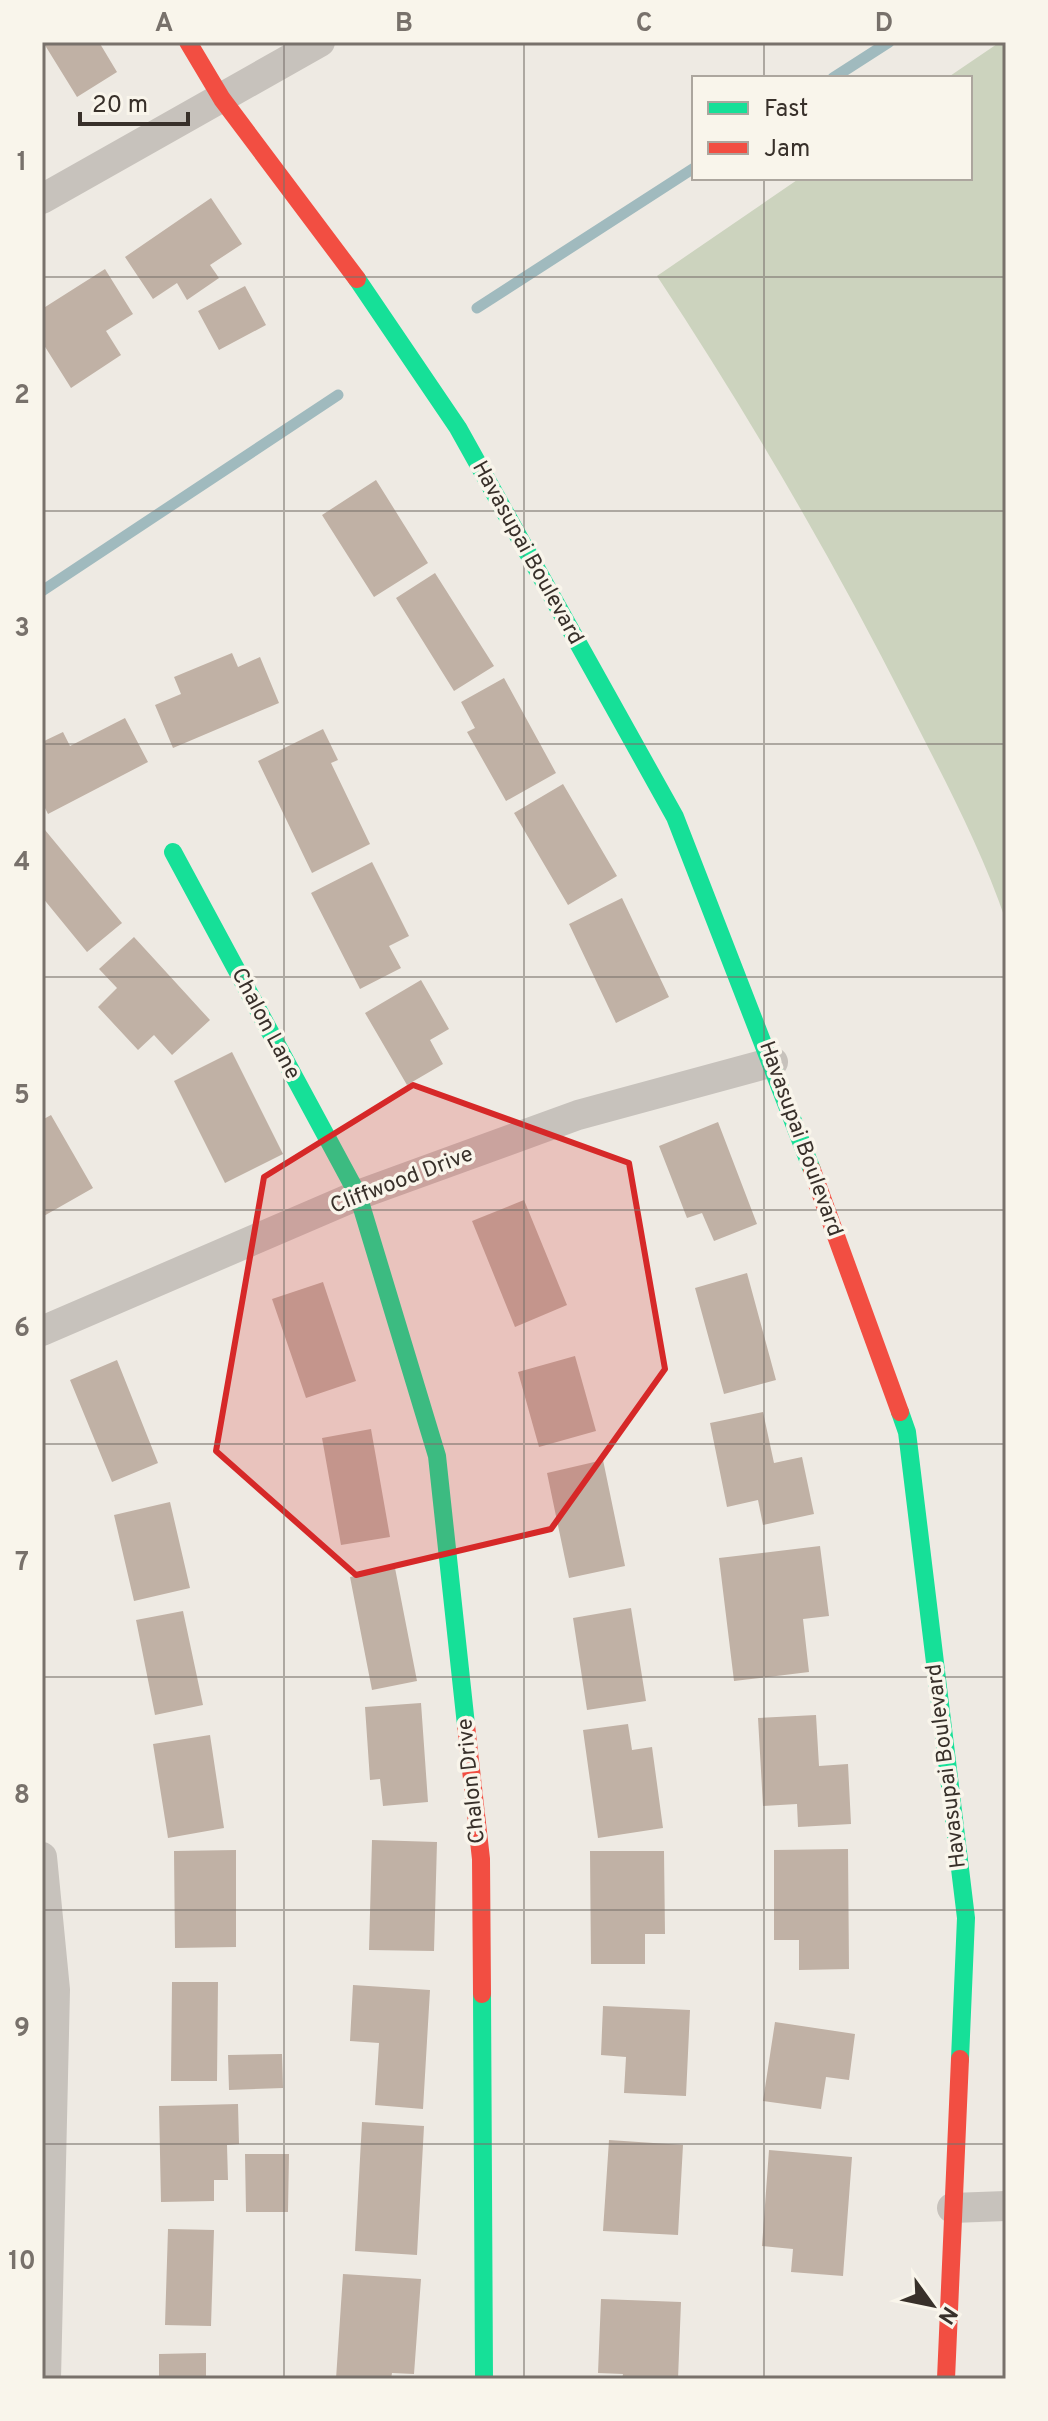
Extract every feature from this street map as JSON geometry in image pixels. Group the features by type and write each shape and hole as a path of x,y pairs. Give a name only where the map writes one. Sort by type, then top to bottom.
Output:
{"street":[{"name":"Havasupai Boulevard","path":"188,42 222,99 337,250 458,428 675,817 773,1062 907,1432 966,1918 946,2379"},
{"path":"42,199 320,42"},
{"name":"Chalon Lane","path":"173,852 358,1195"},
{"name":"Cliffwood Drive","path":"42,1331 358,1195 578,1115 773,1062"},
{"name":"Chalon Drive","path":"358,1195 437,1456 479,1844 484,2379"},
{"path":"42,1857 55,1990 46,2379"},
{"path":"952,2208 1006,2206"}],"highlighted area":[{"path":"413,1085 629,1163 665,1369 551,1529 356,1575 216,1451 264,1177"}],"green space":[{"path":"1000,42 1006,42 1006,921 985,865 960,812 849,596 756,434 657,276 797,180 972,180 972,76 950,76"}],"building":[{"path":"43,42 99,42 117,72 77,97"},
{"path":"211,198 242,244 210,265 219,278 187,300 177,283 153,299 125,257"},
{"path":"105,269 133,314 106,331 121,355 71,388 42,342 42,309"},
{"path":"245,286 266,325 219,350 198,311"},
{"path":"376,480 428,563 374,597 322,515"},
{"path":"435,573 494,666 454,691 396,598"},
{"path":"232,653 238,667 260,657 279,703 173,748 155,705 181,694 174,677"},
{"path":"504,678 556,773 506,801 467,732 475,728 461,702"},
{"path":"125,718 148,762 48,814 42,802 42,742 63,732 70,746"},
{"path":"323,729 338,760 331,763 370,844 312,873 258,761"},
{"path":"563,784 617,876 568,905 514,813"},
{"path":"45,830 122,923 87,952 42,897 42,833"},
{"path":"372,862 409,936 389,946 401,968 360,989 311,893"},
{"path":"622,898 669,997 616,1023 569,924"},
{"path":"134,937 210,1020 172,1055 154,1035 138,1050 98,1007 117,988 99,969"},
{"path":"421,980 449,1029 430,1040 443,1064 407,1085 365,1013"},
{"path":"232,1052 283,1154 225,1183 174,1081"},
{"path":"51,1115 93,1188 42,1217 42,1120"},
{"path":"718,1122 757,1224 714,1241 702,1213 687,1218 659,1146"},
{"path":"524,1200 567,1305 515,1327 472,1221"},
{"path":"747,1273 776,1380 724,1394 695,1288"},
{"path":"323,1282 356,1381 306,1398 272,1299"},
{"path":"575,1356 596,1431 539,1447 518,1372"},
{"path":"117,1360 158,1463 112,1482 70,1380"},
{"path":"763,1412 774,1463 802,1457 814,1514 763,1525 758,1500 727,1507 710,1423"},
{"path":"371,1429 390,1537 341,1545 322,1438"},
{"path":"603,1460 625,1566 569,1578 547,1473"},
{"path":"170,1502 190,1588 134,1601 114,1515"},
{"path":"820,1546 829,1616 803,1619 809,1672 734,1681 719,1558"},
{"path":"395,1568 417,1681 372,1690 350,1577"},
{"path":"631,1608 646,1701 587,1710 573,1618"},
{"path":"183,1611 203,1705 155,1715 136,1620"},
{"path":"421,1703 428,1802 383,1806 380,1779 370,1780 365,1707"},
{"path":"816,1715 819,1766 848,1764 851,1824 798,1827 797,1804 763,1806 758,1718"},
{"path":"628,1724 632,1750 652,1747 663,1828 598,1838 583,1730"},
{"path":"210,1735 224,1828 168,1838 153,1744"},
{"path":"372,1840 437,1842 434,1951 369,1950"},
{"path":"848,1849 849,1969 799,1970 799,1940 774,1940 774,1850"},
{"path":"236,1850 236,1947 175,1948 174,1851"},
{"path":"590,1851 664,1851 665,1934 645,1934 645,1964 591,1964"},
{"path":"172,1982 218,1982 217,2081 171,2081"},
{"path":"353,1985 430,1990 423,2109 375,2105 379,2043 350,2041"},
{"path":"603,2006 690,2010 686,2096 624,2093 626,2057 601,2055"},
{"path":"775,2022 855,2034 849,2080 826,2077 821,2109 763,2101"},
{"path":"282,2054 283,2088 229,2090 228,2055"},
{"path":"238,2104 239,2144 227,2145 228,2180 214,2180 214,2201 161,2202 159,2106"},
{"path":"362,2122 424,2126 417,2255 355,2251"},
{"path":"609,2140 683,2145 678,2235 603,2231"},
{"path":"769,2150 852,2157 843,2276 791,2272 793,2249 762,2246"},
{"path":"245,2154 289,2154 288,2212 246,2212"},
{"path":"168,2229 214,2230 211,2326 165,2325"},
{"path":"343,2274 421,2279 414,2374 392,2373 391,2379 336,2379"},
{"path":"601,2299 681,2302 678,2379 622,2379 623,2374 598,2373"},
{"path":"206,2353 206,2379 159,2379 159,2354"}],"waterway":[{"path":"836,76 889,42"},
{"path":"477,308 692,169"},
{"path":"42,591 338,395"}],"traffic: fast":[{"path":"357,279 458,428 675,817 812,1170"},
{"path":"173,852 358,1195 437,1456 466,1725"},
{"path":"900,1412 907,1432 966,1918 960,2059"},
{"path":"482,1994 484,2379"}],"traffic: jam":[{"path":"188,42 222,99 357,279"},
{"path":"812,1170 900,1412"},
{"path":"466,1725 481,1859 482,1994"},
{"path":"946,2379 960,2059"}]}
